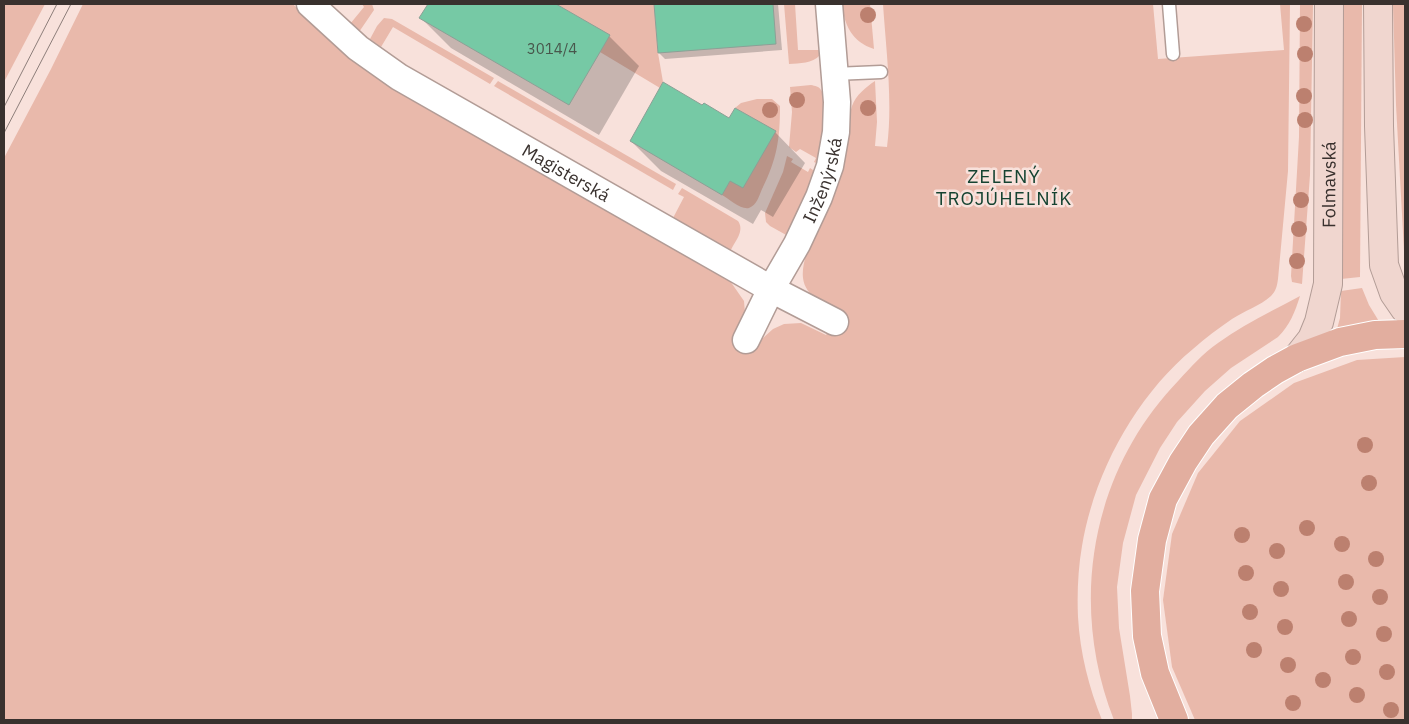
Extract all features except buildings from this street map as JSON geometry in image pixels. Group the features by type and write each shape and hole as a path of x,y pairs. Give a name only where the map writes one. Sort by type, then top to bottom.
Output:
{"main road":[{"name":"Folmavská","path":"1297,358 1312,339 1319,322 1328,284 1329,4"},
{"path":"1378,4 1379,126 1384,266 1394,293 1405,309"},
{"path":"1174,720 1155,673 1148,636 1145,591 1152,540 1163,499 1183,462 1201,435 1227,406 1274,370 1297,358 1340,342 1374,335 1405,334"},
{"path":"1152,720 1155,673"}],"street":[{"name":"Magisterská","path":"310,4 358,48 399,77 771,289 835,322"},
{"name":"Inženýrská","path":"746,340 771,289 797,244 819,197 830,166 836,132 837,102 829,4"}],"lane":[{"path":"1170,4 1173,54"},
{"path":"834,74 881,72"}],"shaded area":[{"path":"4,4 45,4 4,82"},
{"path":"83,4 293,4 306,18 728,278 744,301 745,313 736,339 755,351 763,338 773,329 784,324 801,323 826,335 839,315 816,300 808,290 803,278 803,268 810,245 832,198 842,170 852,106 859,95 875,81 877,122 875,146 887,147 889,94 883,4 1153,4 1158,59 1284,50 1280,4 1290,4 1288,171 1276,288 1267,300 1232,319 1202,341 1172,368 1153,389 1136,413 1107,464 1096,491 1088,519 1080,564 1078,617 1086,670 1102,720 4,720 4,158"},
{"path":"362,4 372,4 374,10 359,32 350,24 364,7"},
{"path":"556,4 654,4 658,53 663,82 660,88 600,52 609,35"},
{"path":"784,4 795,4 798,50 819,50 820,55 817,58 806,62 789,64"},
{"path":"842,4 870,4 874,49 860,42 851,32 847,26"},
{"path":"1300,4 1313,4 1310,175 1302,284 1292,282 1291,276 1299,137"},
{"path":"1343,4 1362,4 1360,277 1341,279"},
{"path":"1393,4 1404,4 1405,269 1396,105"},
{"path":"384,18 392,19 494,78 490,84 393,27 381,47 370,39"},
{"path":"498,81 676,184 673,190 494,86"},
{"path":"817,86 820,89 824,96 825,105 818,164 814,162 816,158 800,149 796,152 789,147 792,112 790,87"},
{"path":"757,99 772,99 780,106 778,139 771,168 759,197 754,205 746,208 739,206 722,195 730,181 775,132 735,108 741,103"},
{"path":"787,156 793,159 791,162 808,172 810,168 816,172 788,236 766,222 765,213 783,172"},
{"path":"682,188 738,221 740,232 731,250 673,218 684,197 678,194"},
{"path":"1362,288 1369,305 1380,323 1337,329 1340,318 1341,291"},
{"path":"1300,296 1292,318 1278,337 1231,368 1205,391 1177,422 1160,448 1136,495 1123,543 1117,587 1119,628 1132,720 1114,720 1100,676 1092,630 1091,585 1096,540 1108,497 1125,455 1149,416 1202,356 1237,330"},
{"path":"1405,357 1405,720 1195,720 1172,667 1163,600 1172,534 1198,473 1240,421 1294,383 1357,360"}],"tram line":[{"path":"4,107 57,4"},
{"path":"4,133 71,4"}],"district":[{"name":"ZELENÝ TROJÚHELNÍK","path":"1004,187"}]}
